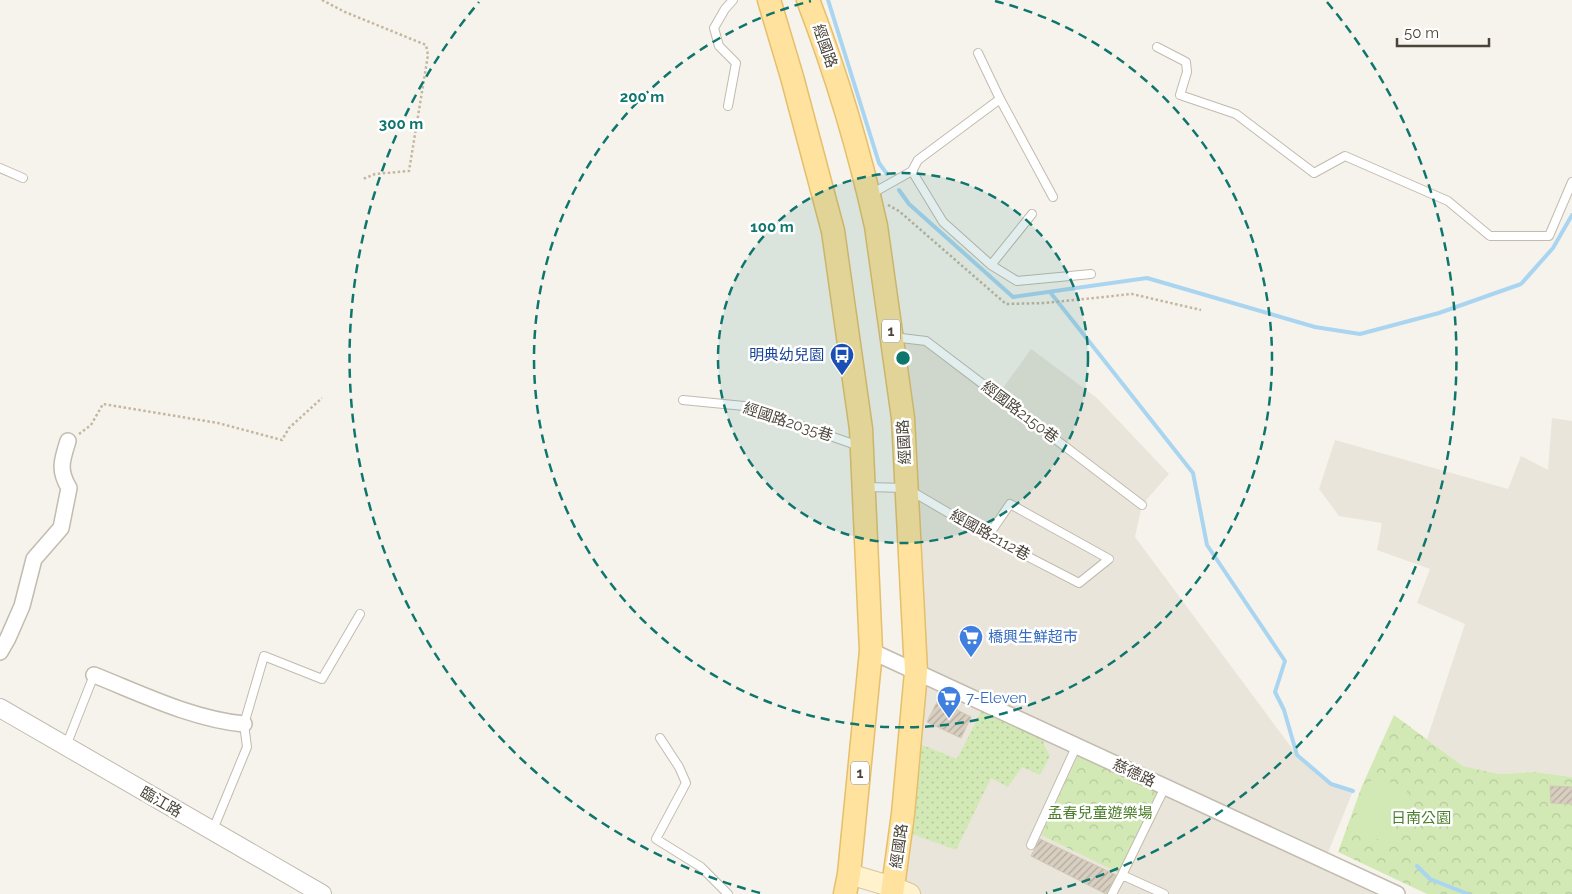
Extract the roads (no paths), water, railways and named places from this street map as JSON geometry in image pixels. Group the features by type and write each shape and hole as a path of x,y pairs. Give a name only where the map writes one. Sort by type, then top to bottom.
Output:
{"main road":[{"name":"1","path":"769,0 792,77 833,231 861,430 871,651 847,884"},
{"name":"經國路","path":"808,0 830,56 876,226 903,418 916,672 898,892"},
{"path":"847,884 898,892"}],"street":[{"path":"0,652 22,606 34,559 61,528 69,488 65,481 61,464 68,441"},
{"name":"慈德路","path":"871,651 1397,894"},
{"path":"94,675 169,705 222,722 244,724"},
{"name":"臨江路","path":"0,708 322,894"}],"lane":[{"path":"728,106 736,63 719,46 714,28 725,9 733,0"},
{"path":"1157,47 1186,62 1187,72 1180,96 1236,114 1314,173 1345,156 1448,201 1490,236 1548,236 1572,182"},
{"path":"978,53 1000,100 1053,197"},
{"path":"869,196 912,170 918,160 1000,100"},
{"path":"0,168 23,178"},
{"path":"912,170 943,222 991,265 1017,281 1091,274"},
{"path":"991,265 1032,214"},
{"name":"經國路2150巷","path":"892,337 926,341 1142,505"},
{"name":"經國路2035巷","path":"683,400 744,406 861,446"},
{"name":"經國路2112巷","path":"863,487 906,488 988,536 1079,584 1109,559 1010,504 988,536"},
{"path":"212,832 247,747 244,724 264,656 322,679 360,614"},
{"path":"66,746 94,675"},
{"path":"660,738 686,783 656,839 701,867 728,894"},
{"path":"1031,845 1076,746"},
{"path":"1112,894 1165,787"},
{"path":"1122,875 1164,894"}],"waterway":[{"path":"828,0 879,163 887,174"},
{"path":"899,190 909,204 1013,297 1147,278 1315,327 1360,334 1439,313 1521,284 1553,248 1572,215"},
{"path":"1050,292 1193,473 1207,545 1285,661 1275,692 1284,710 1297,755 1331,784 1353,791"},
{"path":"1417,866 1430,879 1468,894"}],"place":[{"name":"明典幼兒園","path":"842,376"},
{"name":"橋興生鮮超市","path":"971,658"},
{"name":"7-Eleven","path":"949,719"}],"park label":[{"name":"孟春兒童遊樂場","path":"1100,813"},
{"name":"日南公園","path":"1421,818"}]}
